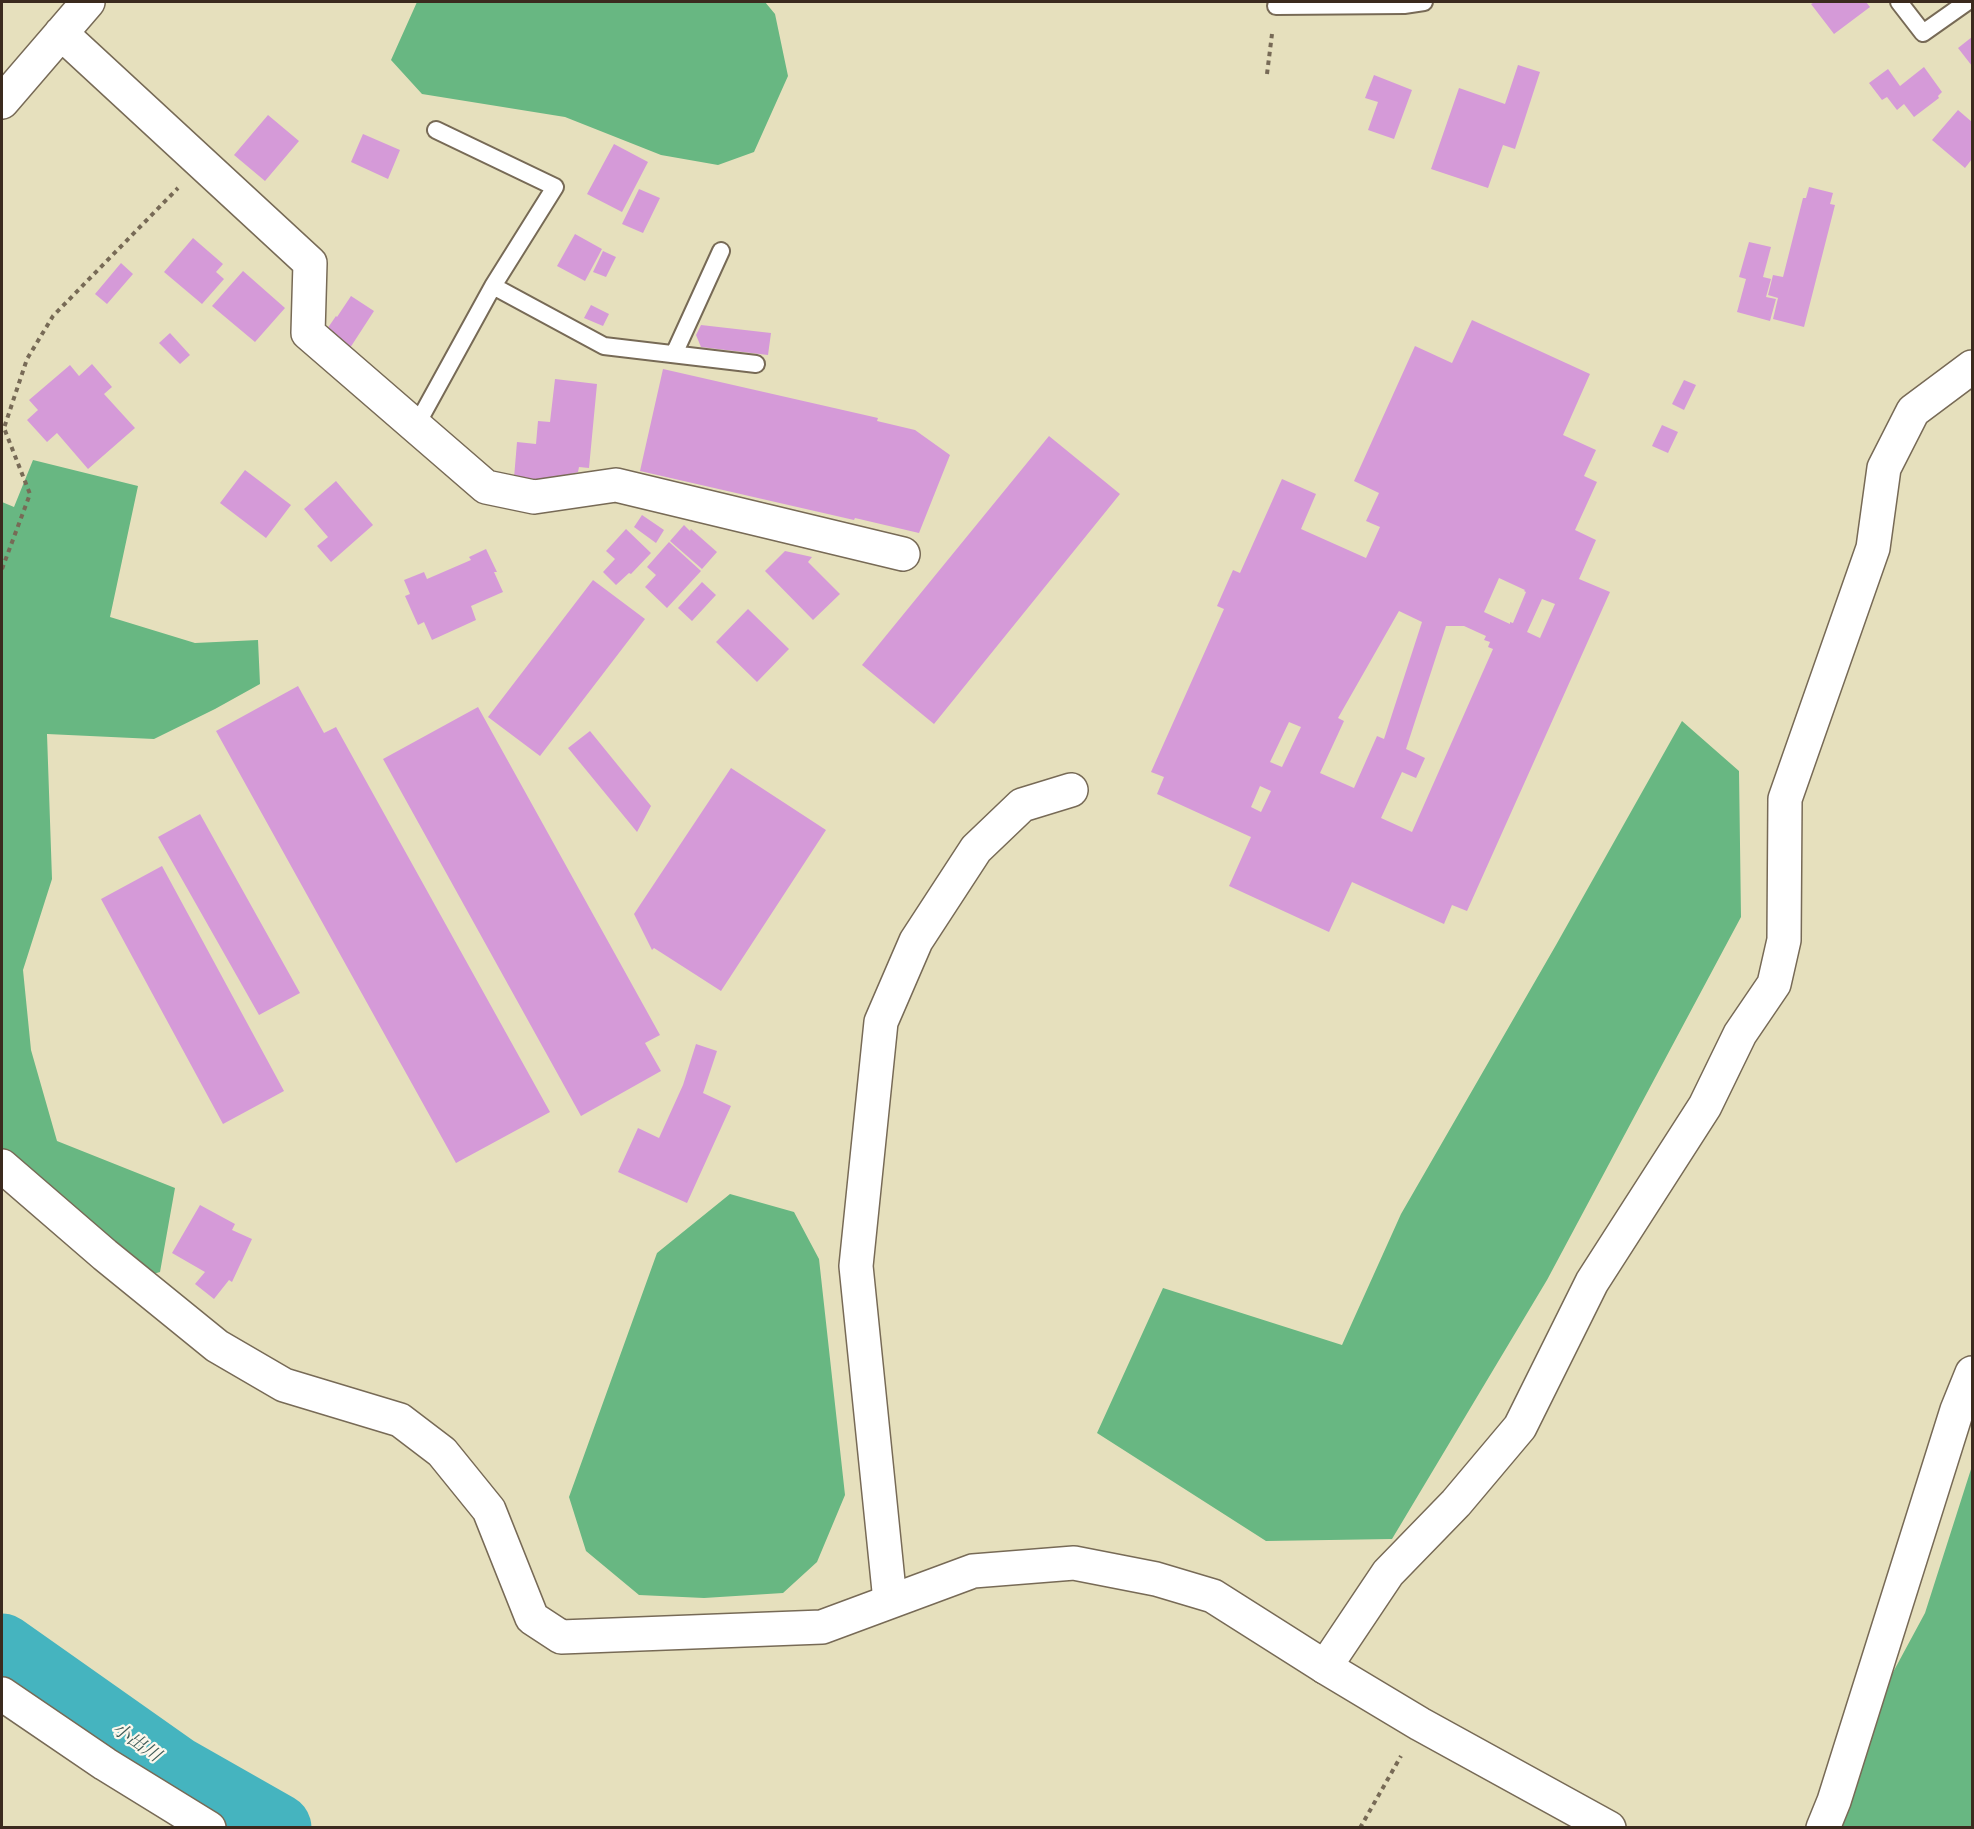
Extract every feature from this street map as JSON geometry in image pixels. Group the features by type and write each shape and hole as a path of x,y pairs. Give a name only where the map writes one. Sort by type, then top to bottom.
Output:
{"street":[{"path":"2,102 88,2"},
{"path":"62,33 310,263 308,333 486,487 534,497 616,485 903,554"},
{"path":"1325,1667 1388,1573 1456,1503 1521,1427 1592,1282 1706,1106 1740,1034 1774,984 1784,940 1785,799 1873,548 1884,468 1913,411 1972,367"},
{"path":"890,1601 856,1266 881,1022 916,941 976,849 1022,805 1071,790"},
{"path":"2,1166 105,1255 217,1346 284,1385 400,1420 442,1452 489,1510 532,1618 561,1636 822,1627 973,1571 1074,1563 1156,1580 1213,1596 1420,1724 1609,1827"},
{"path":"1823,1827 1834,1801 1972,1372"},
{"path":"2,1694 105,1764 209,1827"}],"lane":[{"path":"1276,6 1404,5 1424,2"},
{"path":"1899,2 1923,33 1967,2"},
{"path":"416,426 493,286 555,187 436,130"},
{"path":"674,354 721,251"},
{"path":"493,286 604,346 756,364"}],"path":[{"path":"1267,75 1276,6"},
{"path":"2,569 30,494 4,428 27,359 53,316 202,163"},
{"path":"1360,1827 1420,1724"}],"green space":[{"path":"417,2 765,2 775,14 788,76 754,152 718,165 661,155 565,117 422,94 391,60"},
{"path":"33,460 138,486 110,617 195,643 258,640 260,684 154,739 47,734 52,879 23,970 31,1050 57,1141 175,1188 160,1272 146,1276 2,1148 2,502 14,507"},
{"path":"1682,721 1739,771 1741,917 1547,1280 1392,1539 1266,1541 1097,1433 1163,1288 1342,1345 1401,1214"},
{"path":"730,1194 794,1212 819,1259 845,1495 817,1562 783,1593 704,1598 639,1595 586,1551 569,1497 657,1253"},
{"path":"1972,1466 1972,1827 1809,1828 1925,1613"}],"building":[{"path":"1815,2 1866,2 1870,7 1834,34 1811,4"},
{"path":"1972,37 1972,66 1958,48"},
{"path":"1518,65 1540,72 1515,149 1503,145 1488,188 1431,169 1459,88 1505,104"},
{"path":"1924,67 1942,92 1939,98 1914,117 1904,104 1897,110 1887,97 1882,100 1869,83 1888,69 1900,86"},
{"path":"1374,75 1412,90 1394,139 1368,130 1378,102 1365,98"},
{"path":"1958,110 1972,122 1972,159 1965,168 1932,140"},
{"path":"268,115 299,141 265,181 234,155"},
{"path":"363,134 400,150 388,179 351,162"},
{"path":"614,144 648,162 622,212 587,194"},
{"path":"1809,187 1833,193 1830,204 1835,205 1804,327 1773,319 1778,298 1768,295 1773,275 1783,277 1803,198 1806,198"},
{"path":"639,189 660,198 643,233 622,224"},
{"path":"575,234 602,249 585,281 557,266"},
{"path":"193,238 223,264 216,272 224,279 202,304 164,272"},
{"path":"1749,242 1771,247 1763,277 1771,279 1766,297 1776,299 1770,321 1737,312 1746,279 1739,277"},
{"path":"603,251 616,257 606,277 593,272"},
{"path":"121,263 133,274 107,304 95,294"},
{"path":"243,271 285,308 255,342 212,306"},
{"path":"351,296 374,311 350,348 325,332"},
{"path":"591,305 609,314 603,326 584,318"},
{"path":"1472,320 1590,374 1563,435 1596,450 1584,476 1597,482 1575,530 1596,540 1579,579 1610,592 1467,911 1452,905 1444,924 1352,882 1329,932 1229,886 1251,837 1157,794 1164,777 1151,772 1224,609 1217,606 1233,570 1240,573 1282,479 1316,494 1301,529 1366,558 1380,527 1366,521 1379,493 1354,481 1415,346 1452,363","holes":["1499,578 1525,590 1513,623 1510,622 1510,624 1484,612","1542,599 1555,604 1540,638 1527,632","1399,611 1422,622 1384,739 1377,736 1354,788 1320,773 1344,721 1338,718","1446,626 1464,626 1486,636 1484,640 1490,642 1488,647 1493,649 1412,832 1381,818 1402,772 1416,778 1425,758 1406,749","1289,722 1301,727 1282,767 1270,762","1260,786 1271,791 1261,812 1251,807"]},
{"path":"701,325 771,333 768,355 701,347 696,335"},
{"path":"170,333 190,355 180,364 159,343"},
{"path":"92,364 112,387 104,394 135,428 88,469 57,433 47,442 27,420 38,410 29,400 70,365 79,376"},
{"path":"663,369 878,418 877,421 915,430 950,455 919,533 640,471"},
{"path":"555,379 597,384 589,468 579,467 578,472 532,485 514,478 517,442 536,444 538,421 550,422"},
{"path":"1684,380 1696,385 1684,410 1672,404"},
{"path":"1662,425 1678,432 1668,453 1652,446"},
{"path":"1049,436 1120,494 934,724 862,665"},
{"path":"245,470 291,505 266,538 220,503"},
{"path":"336,481 373,525 331,562 317,546 328,537 304,509"},
{"path":"642,515 664,530 656,543 634,527"},
{"path":"684,525 717,552 702,569 670,541"},
{"path":"626,529 651,553 631,574 629,573 616,585 603,572 615,559 606,551"},
{"path":"669,542 701,571 667,608 645,587 656,575 647,567"},
{"path":"486,549 503,592 471,606 476,620 432,640 424,622 418,625 405,596 410,594 404,580 424,572 427,579 471,560 469,557"},
{"path":"785,551 812,557 808,562 840,594 813,620 765,571"},
{"path":"593,580 645,619 540,756 488,717"},
{"path":"702,582 716,595 692,621 678,608"},
{"path":"748,609 789,649 757,682 716,642"},
{"path":"298,686 324,733 336,727 550,1112 456,1163 216,731"},
{"path":"478,707 660,1035 645,1043 661,1071 581,1116 383,759"},
{"path":"590,731 651,806 637,832 568,748"},
{"path":"731,768 826,830 721,991 654,948 652,950 634,914"},
{"path":"200,814 300,993 259,1015 158,837"},
{"path":"162,866 284,1091 223,1124 101,899"},
{"path":"696,1044 717,1051 703,1093 731,1106 687,1203 618,1172 638,1128 659,1138 683,1085"},
{"path":"200,1205 235,1224 232,1230 252,1239 232,1282 229,1280 214,1299 195,1284 205,1272 172,1253"}],"waterway":[{"name":"小出川","path":"2,1648 175,1770 277,1828"}]}
